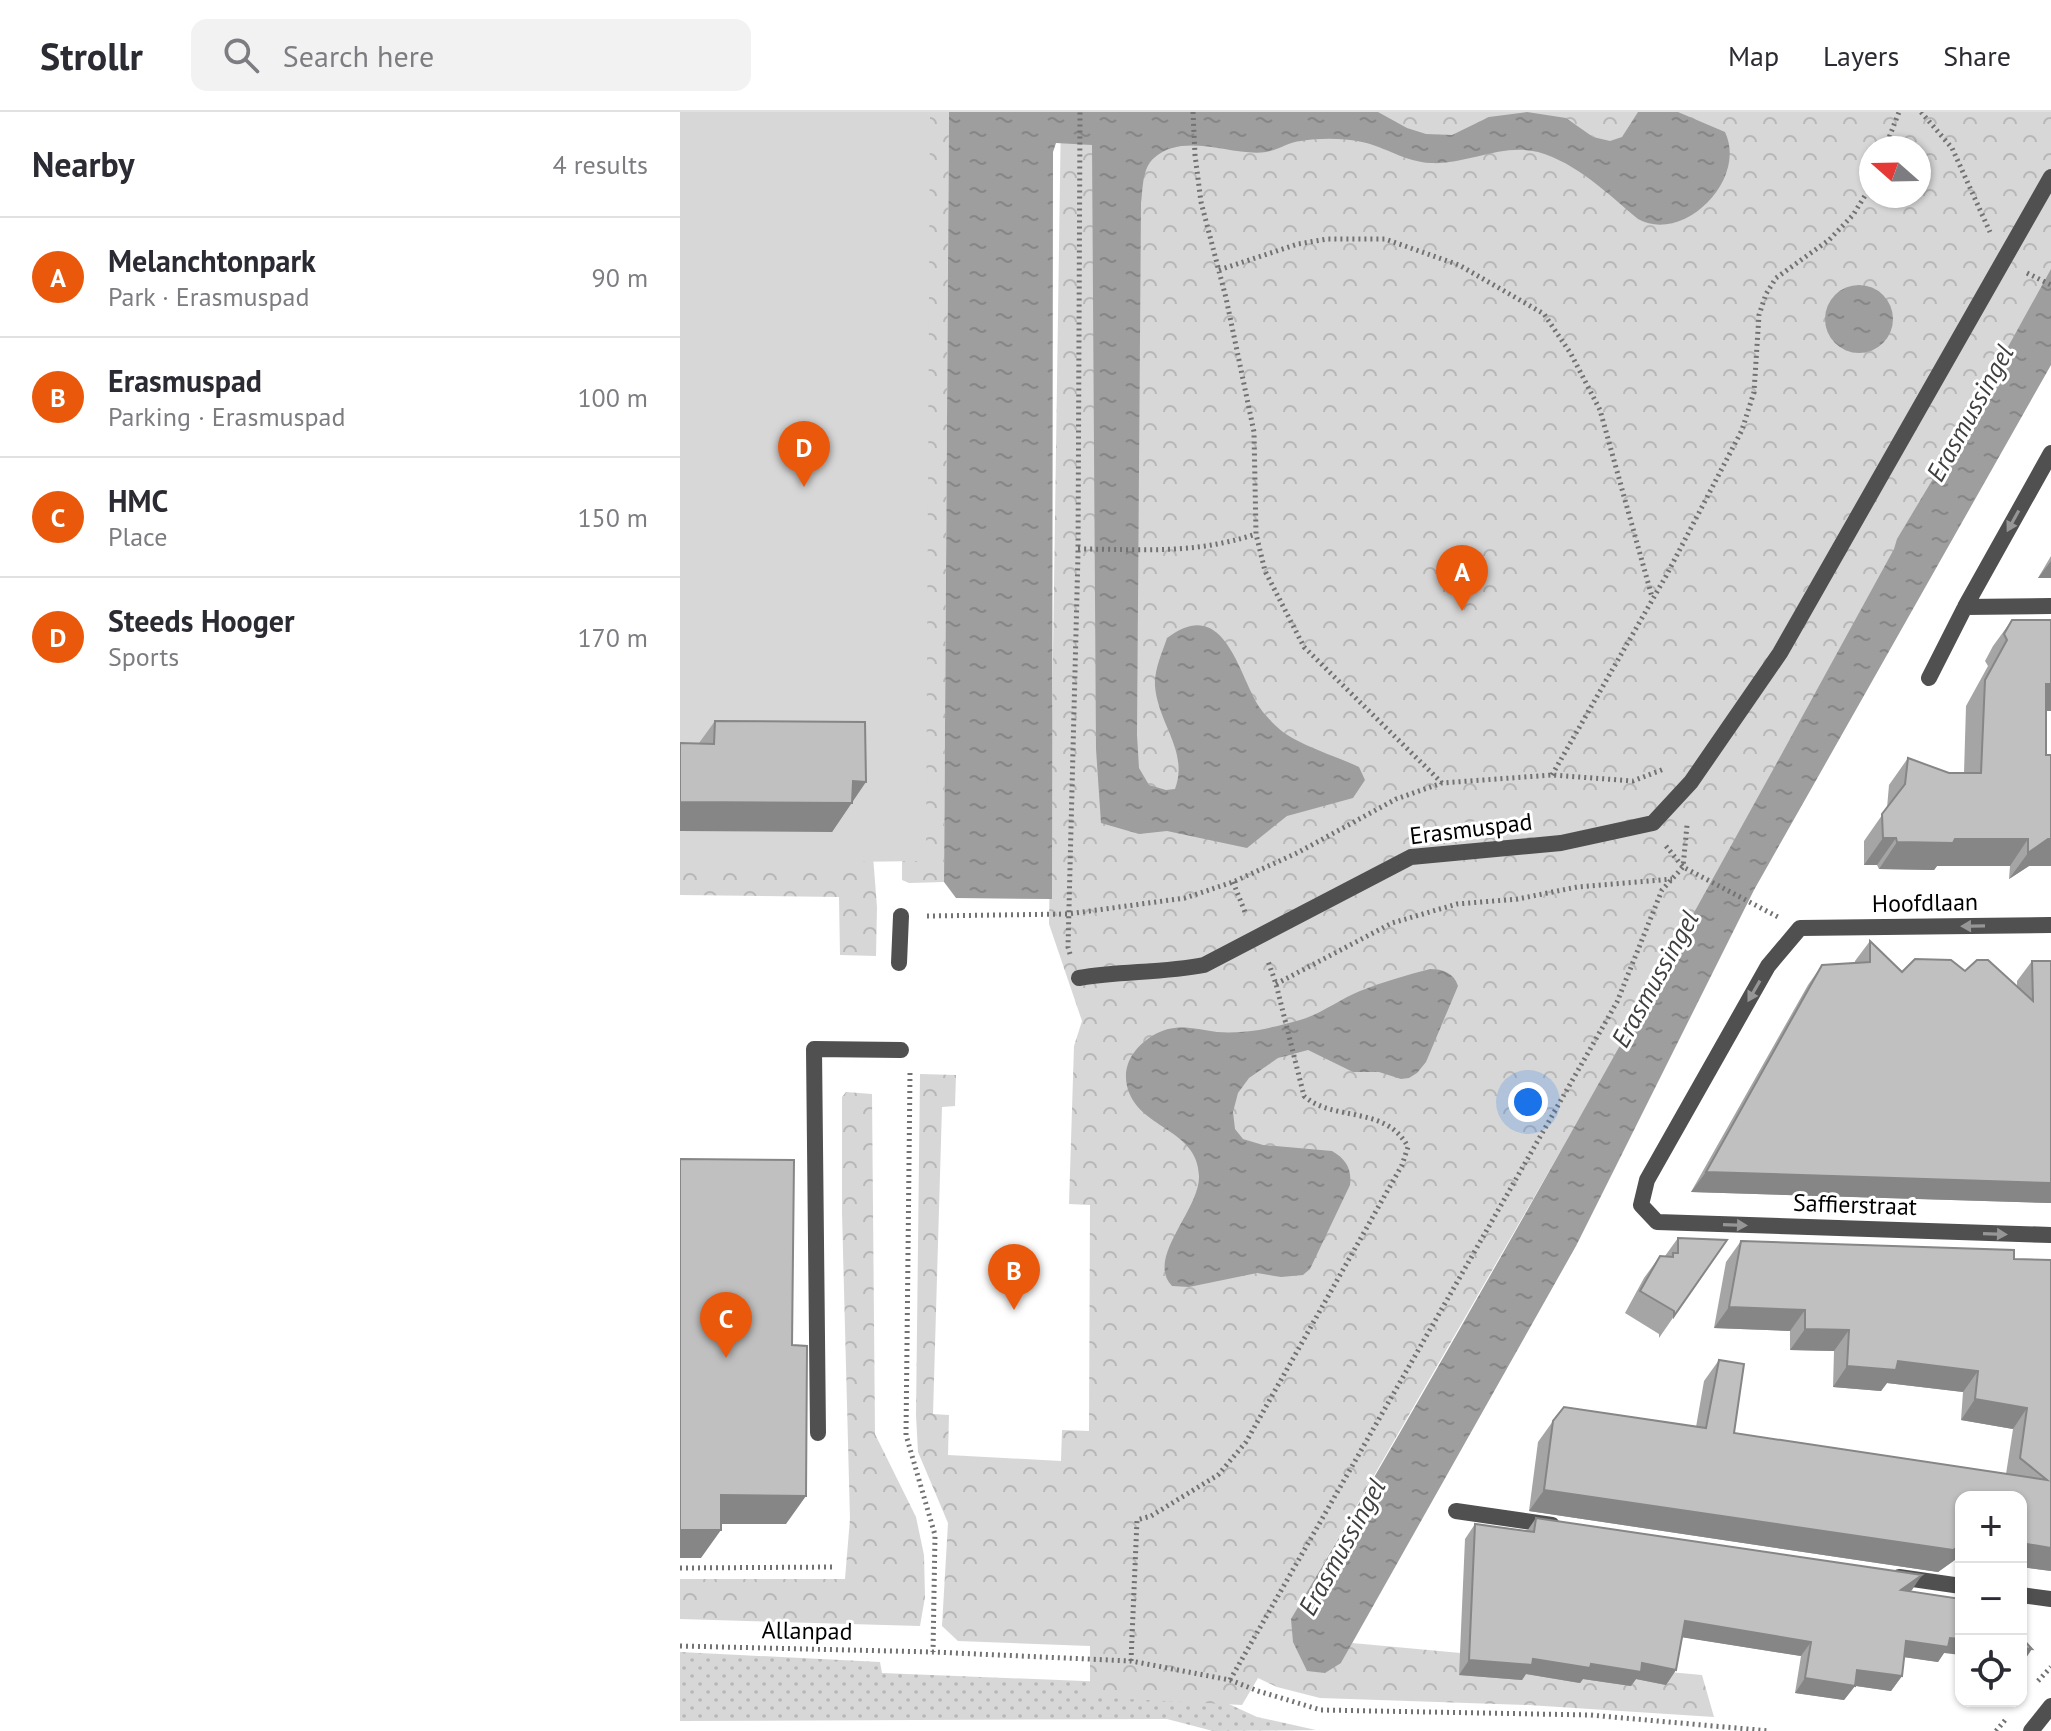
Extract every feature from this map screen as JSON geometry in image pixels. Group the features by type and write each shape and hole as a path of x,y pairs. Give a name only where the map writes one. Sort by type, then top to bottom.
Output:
{"street":[{"path":"2004,261 2051,177"},
{"name":"Erasmuspad","path":"1079,978 1119,971 1178,970 1204,965 1411,857 1561,843 1653,823 1691,782 1780,653 2004,261"},
{"path":"1929,678 2051,453"},
{"path":"1965,607 2051,606"},
{"path":"899,963 901,916"},
{"name":"Hoofdlaan","path":"1657,1222 1641,1205 1647,1180 1768,966 1800,928 2051,925"},
{"path":"818,1433 814,1049 901,1050"},
{"name":"Saffierstraat","path":"1657,1222 2051,1235"},
{"path":"1456,1511 1567,1528"},
{"path":"1882,1574 1955,1585"},
{"path":"2027,1596 2051,1599"},
{"path":"2031,1731 2051,1706"}],"path":[{"path":"1079,978 1068,947 1068,914 1078,549 1080,112"},
{"path":"1193,112 1201,202 1254,432 1256,534 1265,571 1304,647 1442,783"},
{"path":"1890,136 1899,112"},
{"path":"1921,112 1952,148 2004,261"},
{"path":"1552,775 1722,472 1742,430 1754,392 1759,315 1766,294 1776,278 1837,232 1859,205"},
{"path":"1218,270 1311,241 1385,239 1459,265 1544,314 1571,354 1600,410 1652,598"},
{"path":"2032,275 2051,285"},
{"path":"1078,549 1208,547 1256,534"},
{"path":"901,916 1068,914 1185,898 1233,882 1297,853 1396,799 1442,783 1552,775 1633,781"},
{"path":"1230,1680 1617,1002 1662,890 1683,867 1772,914"},
{"path":"1276,984 1392,923 1457,904 1518,899 1577,887 1673,878"},
{"path":"1131,1661 1137,1520 1151,1516 1218,1475 1246,1442 1402,1165 1408,1147 1401,1135 1383,1123 1313,1105 1304,1096 1286,1024"},
{"path":"901,1050 911,1077 906,1435 935,1535 933,1652"},
{"path":"680,1568 835,1567"},
{"name":"Allanpad","path":"680,1646 933,1652 1131,1661 1230,1680 1321,1710 1590,1715 1770,1731"}],"green space":[{"path":"680,112 930,112 926,861 680,864"},
{"path":"902,112 949,112 944,882 909,883 902,880"},
{"path":"1061,112 2051,112 2051,298 1291,1620 1341,1663 1352,1643 1702,1675 1714,1717 1528,1705 1320,1698 1277,1687 1258,1678 1242,1705 1090,1697 1090,1646 958,1641 942,1626 948,1523 918,1452 916,1415 920,1074 956,1075 955,1106 942,1107 933,1414 949,1415 948,1455 1061,1461 1062,1430 1089,1431 1090,1205 1069,1204 1074,1046 1082,1021 1049,924"},
{"path":"680,852 873,856 877,907 876,956 840,955 839,897 680,895"},
{"path":"846,1092 872,1094 875,1434 916,1517 924,1555 925,1597 920,1626 680,1619 680,1579 845,1579 850,1519 842,1213 842,1097"},
{"path":"680,1652 880,1662 882,1673 1158,1684 1205,1693 1257,1717 1316,1730 1213,1731 1167,1719 680,1721"}],"water":[{"path":"949,112 1378,112 1407,128 1426,134 1452,135 1489,117 1527,112 1566,118 1593,137 1610,141 1622,137 1638,112 1678,112 1725,132 1730,151 1727,170 1719,188 1707,203 1673,223 1655,224 1638,219 1591,180 1566,164 1525,150 1431,163 1362,142 1323,139 1253,153 1180,146 1166,150 1147,167 1141,203 1139,768 1149,785 1175,789 1178,762 1157,700 1156,674 1167,638 1187,627 1203,626 1216,632 1227,644 1260,708 1276,726 1304,744 1359,767 1365,780 1353,798 1287,816 1247,848 1167,831 1139,834 1101,823 1096,749 1092,145 1056,143 1053,152 1052,899 956,898 944,882"},
{"name":"Erasmussingel","path":"2051,269 2051,365 1754,890 1576,1246 1341,1663 1325,1673 1307,1671 1293,1642 1291,1619 1597,1087 1897,539 1961,432"},
{"path":"1859,285 1883,295 1893,319 1883,343 1859,353 1835,343 1825,319 1835,295"},
{"path":"1430,969 1447,973 1458,986 1426,1062 1417,1073 1401,1079 1379,1072 1353,1072 1308,1050 1278,1058 1249,1078 1238,1093 1233,1112 1235,1129 1243,1139 1263,1145 1332,1151 1341,1157 1349,1169 1350,1185 1310,1269 1303,1275 1281,1277 1257,1273 1189,1287 1172,1286 1165,1275 1165,1262 1197,1189 1199,1176 1196,1160 1189,1148 1142,1111 1133,1100 1127,1086 1126,1070 1135,1051 1152,1036 1168,1029 1238,1032 1295,1021 1360,991"}],"building":[{"path":"2012,620 2051,620 2051,684 2046,684 2046,755 2051,755 2051,839 2028,853 2028,839 1955,839 1953,843 1897,842 1896,838 1883,838 1882,814 1905,784 1908,758 1949,773 1981,773 1985,680 2007,640 2004,634"},
{"path":"715,721 865,722 866,782 853,781 852,803 680,802 680,743 714,744"},
{"path":"1870,941 1902,972 1915,959 1951,960 1965,971 1977,960 1988,960 2033,1001 2032,961 2051,961 2051,1183 1706,1172 1822,965 1870,962"},
{"path":"680,1159 794,1160 792,1345 807,1346 806,1496 721,1495 721,1530 680,1530"},
{"path":"1678,1238 1727,1240 1674,1316 1674,1311 1640,1291 1660,1256 1673,1257 1673,1253 1678,1253"},
{"path":"1741,1241 2014,1250 2014,1259 2051,1260 2051,1548 2027,1544 2027,1491 1955,1491 1953,1550 1544,1490 1553,1421 1564,1407 1706,1428 1719,1360 1744,1364 1734,1433 2047,1480 2020,1458 2027,1408 1975,1399 1978,1371 1898,1361 1896,1370 1847,1366 1849,1330 1805,1329 1805,1310 1729,1307"},
{"path":"1536,1518 1922,1575 1901,1590 1955,1598 1955,1638 1950,1638 1948,1647 1906,1641 1902,1676 1857,1670 1855,1686 1805,1678 1811,1642 1685,1621 1676,1670 1642,1663 1641,1672 1533,1659 1532,1665 1469,1660 1475,1524 1534,1532"}],"place":[{"name":"Steeds Hooger","path":"804,487"},
{"name":"Melanchtonpark","path":"1462,611"},
{"name":"Erasmuspad","path":"1014,1310"},
{"name":"HMC","path":"726,1358"}]}
